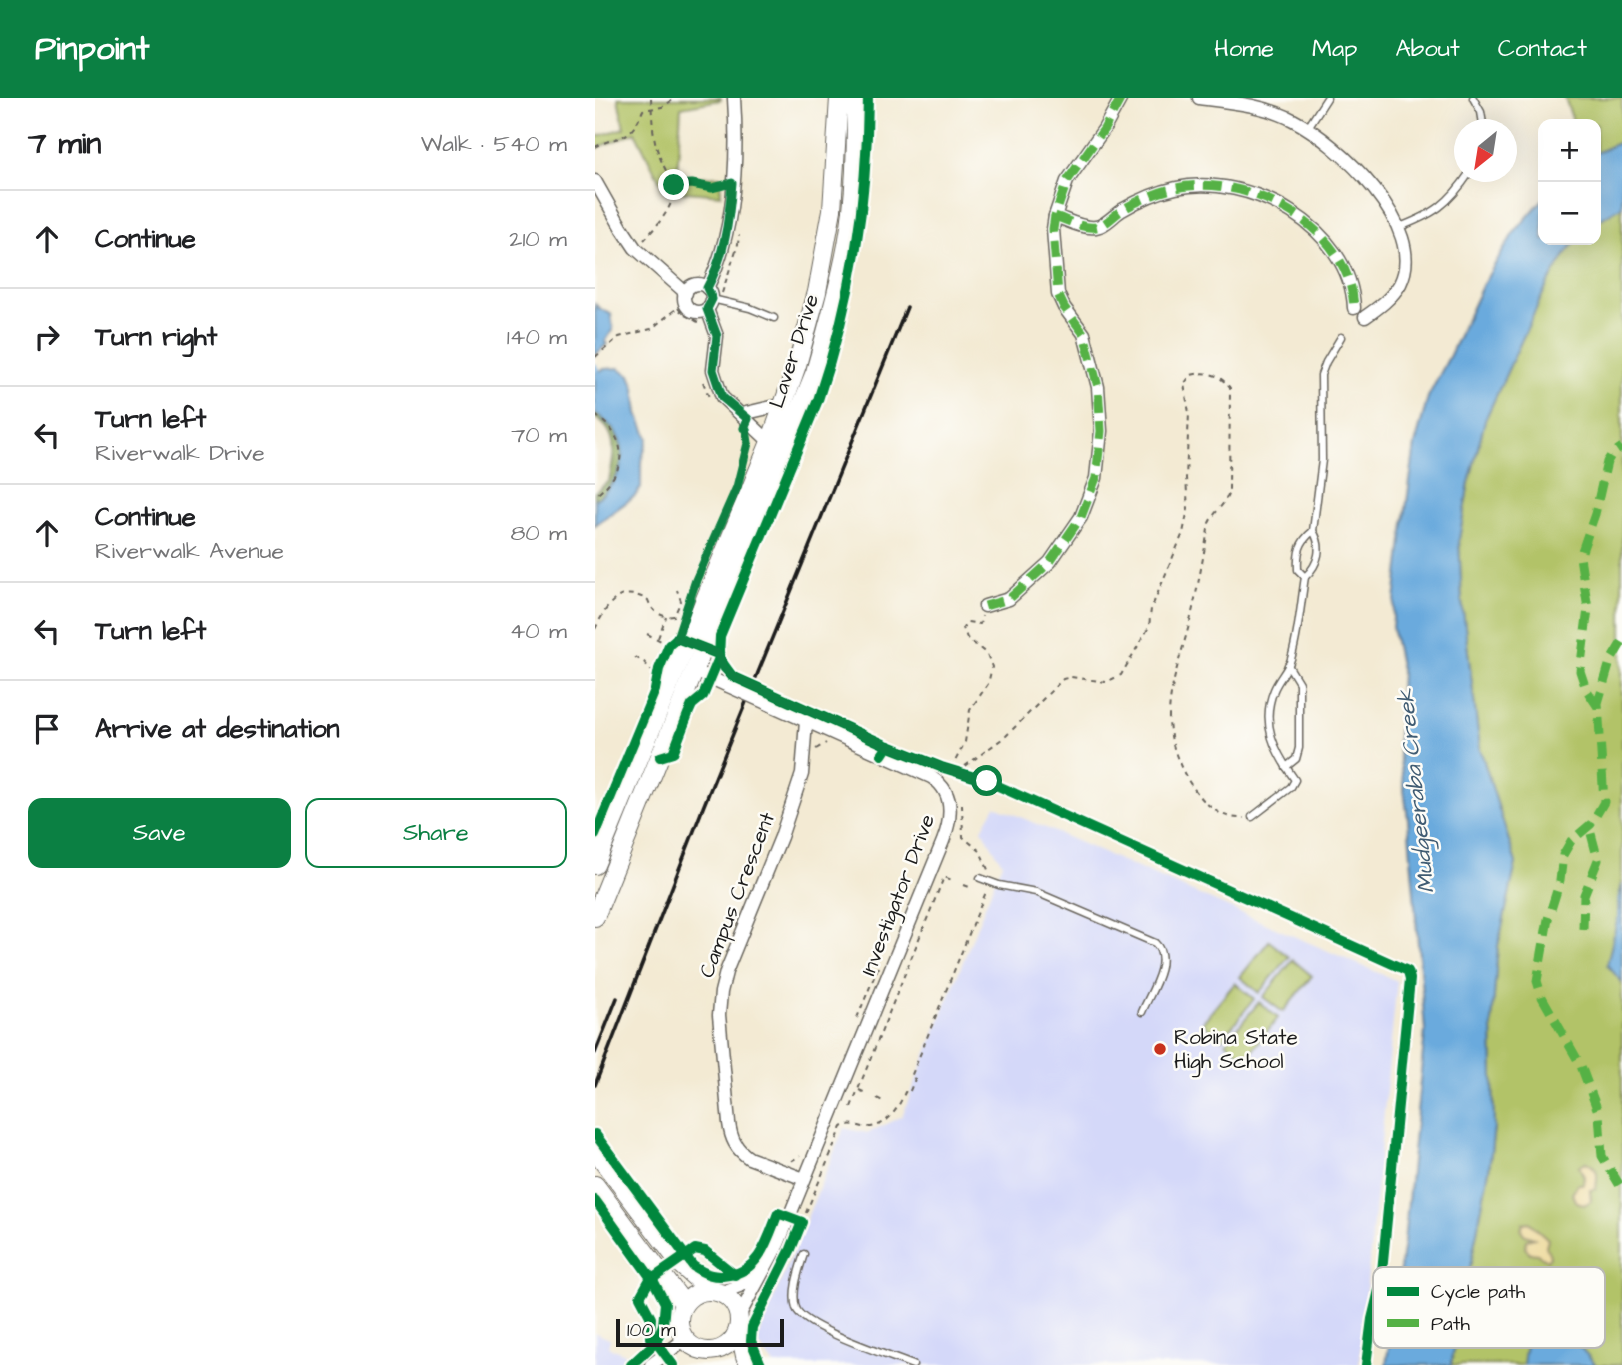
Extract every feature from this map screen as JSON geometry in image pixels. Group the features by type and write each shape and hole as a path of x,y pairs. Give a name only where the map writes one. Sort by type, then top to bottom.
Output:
{"street":[{"path":"734,98 736,126 726,240 709,299 717,336 713,370 722,397 770,442"},
{"name":"Laver Drive","path":"595,917 620,857 687,642 785,404 817,292 832,210 839,98"},
{"name":"Laver Drive","path":"598,872 599,848 675,687 703,675 815,372 832,312 849,229 856,162 856,98"},
{"path":"985,606 1009,599 1050,562 1081,517 1096,478 1101,431 1098,387 1084,334 1058,294 1053,229 1067,181 1104,130 1121,98"},
{"path":"1199,98 1250,105 1274,112 1325,139 1352,162 1392,216 1403,244 1405,264 1401,283 1390,297 1365,317"},
{"path":"595,181 635,248 683,301 695,312 709,299"},
{"path":"1055,216 1089,227 1099,227 1137,202 1178,187 1204,186 1253,193 1281,206 1324,238 1345,270 1352,289 1354,308"},
{"path":"683,301 695,285 709,299"},
{"path":"745,416 785,404"},
{"name":"Investigator Drive","path":"703,675 806,721 825,738 937,781 946,792 950,814 943,841 804,1179 796,1223 766,1269 739,1322"},
{"name":"Campus Crescent","path":"804,1179 749,1158 733,1140 719,1015 726,972 787,822 810,751 806,721"},
{"name":"Campus Crescent","path":"810,751 825,738"},
{"path":"597,1154 682,1266 714,1291 730,1299 739,1322 745,1356 750,1365"},
{"path":"595,1185 684,1304"},
{"path":"739,1322 730,1343 715,1351 698,1349 685,1339 679,1322 684,1304 699,1292 742,1285 766,1269"},
{"path":"651,1365 685,1339"},
{"path":"715,1351 728,1365"}],"lane":[{"path":"1307,129 1327,98"},
{"path":"1473,98 1482,119"},
{"path":"1397,228 1428,216 1448,201 1462,182"},
{"path":"709,299 750,308 774,317"},
{"path":"1252,817 1291,787 1295,780 1269,732 1269,710 1274,689 1288,665 1305,577 1312,571 1319,555 1318,540 1313,531 1322,460 1321,375 1342,337"},
{"path":"1305,577 1298,570 1297,556 1303,539 1313,531"},
{"path":"1286,767 1296,759 1299,748 1299,683 1288,665"},
{"path":"598,872 605,871 620,857"},
{"path":"980,878 1036,892 1155,943 1162,950 1163,960 1142,1012"},
{"path":"804,1254 795,1293 799,1315 822,1329 913,1365"}],"path":[{"path":"635,248 668,211 675,195 674,185 659,160 652,132 651,98"},
{"path":"595,147 615,141 633,131 643,110 662,107 676,98"},
{"path":"674,185 692,184 712,188 732,183"},
{"path":"683,301 683,314 702,324"},
{"path":"595,357 619,337 651,329 683,301"},
{"path":"985,606 980,624 967,622 963,628 967,638 987,654 992,667 983,695 970,710 965,742 954,771 1006,736 1063,679 1071,677 1107,682 1121,675 1149,627 1151,609 1182,533 1188,509 1186,478 1189,413 1184,384 1191,375 1209,373 1225,382 1230,388 1230,490 1228,499 1215,511 1209,523 1192,615 1171,700 1169,724 1182,769 1197,793 1221,814 1237,818 1252,817"},
{"path":"703,380 713,405"},
{"path":"595,415 616,433 620,448 615,479 595,496"},
{"path":"739,479 748,443 744,428 745,416"},
{"path":"595,629 607,604 615,598 629,594 648,600 652,610 666,616 674,616 681,601 677,590"},
{"path":"658,639 666,616"},
{"path":"647,634 669,645"},
{"path":"663,658 669,645 677,638 687,642"},
{"path":"635,657 675,687 703,675"},
{"path":"810,751 825,738"},
{"path":"842,1127 849,1124 870,1127 879,1124 896,1107 905,1092 909,1093 915,1079 911,1077 984,893 989,871 985,857 963,837 961,799"},
{"path":"851,1107 944,877 955,881"},
{"path":"964,885 972,888"},
{"path":"856,1021 869,984 883,958"},
{"path":"853,1088 868,1094"},
{"path":"877,1098 884,1102"},
{"path":"796,1223 844,1123"},
{"path":"786,1161 797,1160 803,1151"}],"shaded area":[{"name":"Robina State High School","path":"995,806 1397,981 1359,1365 774,1365 756,1341 844,1128 868,1133 902,1116 1002,863 982,829"},
{"path":"595,1333 610,1339 608,1347 625,1354 631,1360 626,1365 595,1365"}],"green space":[{"path":"618,98 721,98 681,107 677,178 720,176 721,195 664,190 635,132 595,149 595,137 624,128"},
{"path":"1565,98 1622,98 1622,141 1601,151 1601,119 1572,119"},
{"path":"1622,206 1622,1365 1451,1365 1454,1348 1605,1348 1605,1267 1470,1267 1489,1170 1494,1127 1492,1022 1498,946 1516,863 1480,749 1462,602 1459,539 1469,483 1485,420 1546,287 1573,245 1601,245 1601,219"},
{"path":"595,413 616,433 622,456 615,479 595,500 595,492 609,481 613,446 608,430 595,418"},
{"path":"1269,941 1289,957 1259,993 1240,977"},
{"path":"1293,960 1312,976 1283,1012 1263,997"},
{"path":"1235,983 1254,999 1222,1039 1202,1023"},
{"path":"1259,1002 1278,1018 1246,1058 1226,1042"}],"sand":[{"path":"1586,1162 1594,1167 1597,1177 1596,1189 1590,1190 1591,1201 1584,1205 1575,1201 1572,1194 1578,1184 1583,1184 1584,1177 1579,1166"},
{"path":"1529,1222 1548,1239 1546,1246 1550,1256 1547,1260 1525,1248 1526,1240 1534,1238 1525,1235 1521,1230 1523,1223"}],"water":[{"path":"1622,141 1622,206 1601,219 1601,182 1601,151"},
{"name":"Mudgeeraba Creek","path":"1538,205 1538,245 1573,245 1546,287 1485,420 1469,483 1459,539 1462,602 1480,749 1516,863 1498,946 1492,1022 1494,1127 1489,1170 1470,1267 1400,1267 1425,1031 1408,819 1398,745 1401,670 1392,627 1415,445 1428,397 1482,286 1513,234"},
{"path":"595,304 611,314 613,329 605,342 607,344 595,355"},
{"path":"619,368 630,375 635,388 638,413 648,438 641,462 641,487 635,496 595,525 595,500 615,479 622,456 616,433 595,413 595,373"},
{"path":"1622,883 1622,982 1607,965 1618,917"},
{"path":"1388,1348 1454,1348 1451,1365 1386,1365"},
{"path":"1526,1348 1581,1348 1596,1365 1523,1365"}],"waterway":[{"path":"595,365 598,372"}],"railway":[{"path":"595,1085 704,805 907,307"},
{"path":"595,1053 617,998"}],"marked path":[{"path":"1121,98 1104,129 1067,181 1055,216 1080,225 1096,227 1103,225 1122,210 1155,194 1176,188 1204,185 1234,189 1264,198 1291,212 1316,231 1335,253 1348,279 1354,308"},
{"path":"985,606 1009,599 1050,562 1081,517 1096,478 1101,431 1098,387 1084,334 1058,294 1053,229 1055,216"},
{"path":"1598,707 1586,689 1580,671 1588,609 1580,557 1595,514 1607,462 1612,454 1622,447"},
{"path":"1622,642 1610,662 1598,703 1604,802 1591,824 1571,841 1563,855 1560,881 1548,919 1537,981 1542,997 1581,1066 1599,1114 1602,1156 1622,1189"},
{"path":"1583,929 1584,895 1598,860 1589,826"}],"cycle path":[{"path":"660,757 673,753 692,705 703,696 719,658 720,636 818,400 830,362 848,288 861,214 868,98"},
{"path":"595,835 655,690 659,669 669,645 677,638 718,654"},
{"path":"719,658 732,676 888,746"},
{"path":"882,755 888,746 941,767 987,781 1408,971 1410,979 1382,1267"},
{"path":"595,1134 693,1266 706,1273 724,1276 748,1267 761,1252 778,1213 802,1222 752,1327 751,1341 761,1365"},
{"path":"595,1200 654,1282 665,1303 663,1325 656,1342 631,1365"},
{"path":"673,1365 650,1338 651,1318 640,1297 649,1281 695,1249 705,1251 735,1275"},
{"path":"1366,1365 1373,1315"}],"place":[{"name":"Robina State High School","path":"1160,1049"}],"route":[{"path":"674,185 692,184 712,188 732,183 726,240 716,272 707,288 712,299 707,309 717,336 713,370 722,397 748,419 744,428 749,439 737,487 696,580 677,638 718,654 724,668 732,676 888,746 941,767 987,781"}]}
